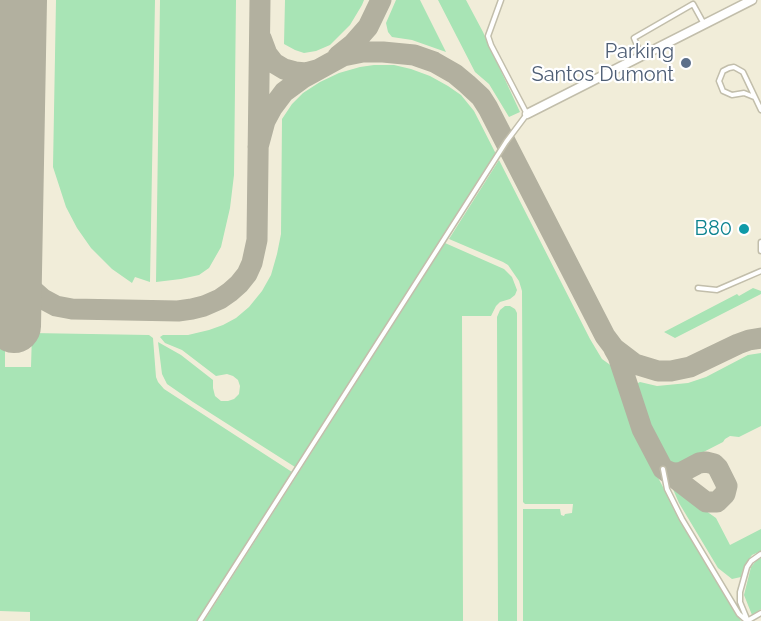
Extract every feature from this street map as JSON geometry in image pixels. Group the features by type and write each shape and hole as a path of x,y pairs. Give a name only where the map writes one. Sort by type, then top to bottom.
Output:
{"street":[{"path":"526,114 752,0"}],"lane":[{"path":"200,621 499,152 526,114 488,36 501,0"},
{"path":"642,56 634,38 693,4 704,24"},
{"path":"754,97 744,93 732,95 723,91 719,81 723,71 734,67 743,72 761,110"},
{"path":"761,242 761,251"},
{"path":"698,288 717,290 761,271"},
{"path":"663,469 667,489 682,519 739,614 747,621"},
{"path":"747,621 740,602 740,592 747,567 761,554"},
{"path":"747,621 761,613"}],"green space":[{"path":"56,0 155,0 150,282 135,277 132,283 112,269 91,248 66,207 53,167"},
{"path":"160,0 236,0 234,175 230,208 221,247 209,268 199,275 156,282"},
{"path":"285,0 364,0 350,25 330,45 304,53 284,44"},
{"path":"396,0 420,0 446,52 412,40 392,37 386,23"},
{"path":"438,0 466,0 520,112 509,117 489,84 475,72"},
{"path":"374,65 394,65 411,69 430,76 461,95 474,111 496,154 295,467 167,384 162,374 158,342 181,355 213,380 215,396 221,401 234,399 239,394 238,380 233,376 227,374 216,376 182,350 165,343 160,337 188,335 223,325 249,307 262,291 271,275 281,234 282,119 303,93 320,82 339,73"},
{"path":"499,160 590,339 602,359 613,367 636,435 645,453 681,521 741,621 523,621 523,509 560,509 561,515 564,516 572,513 573,504 525,504 523,502 522,291 519,281 508,265 503,262 449,239"},
{"path":"445,243 504,269 512,277 517,290 510,299 496,306 491,316 462,316 463,621 204,621"},
{"path":"753,288 761,291 761,294 675,338 664,332 737,294 739,296"},
{"path":"505,306 510,306 517,313 517,621 498,621 497,317"},
{"path":"0,329 5,329 5,367 31,367 32,333 149,335 153,338 156,377 164,389 292,472 197,621 30,621 30,612 0,611"},
{"path":"761,353 761,426 739,437 730,436 723,442 680,464 672,465 668,462 649,426 636,386 638,383 657,386 688,383 706,377 748,355"},
{"path":"672,487 716,518 730,545 761,529 761,551 752,555 741,577 732,579 718,568 679,503"},
{"path":"761,558 761,609 752,615 744,595 751,567"}],"taxiway":[{"path":"16,275 43,299 56,306 72,309 178,311 192,309 220,299 239,284 252,263 257,240 260,0"},
{"path":"338,56 368,27 381,0"},
{"path":"261,38 267,54 274,63 284,69 306,73 317,70"},
{"path":"258,147 265,121 284,92 303,78 343,56 363,52 383,52 414,55 434,62 467,84 481,97 488,108 605,336 614,348 635,364 658,371 671,371 690,367 738,344 761,338"},
{"path":"614,349 642,429 663,469 706,502 717,502 725,494 727,486 714,464 699,463 676,473 663,469"}],"runway":[{"path":"14,326 20,0"}],"place":[{"name":"Parking Santos Dumont","path":"686,63"},
{"name":"B80","path":"744,229"}]}
